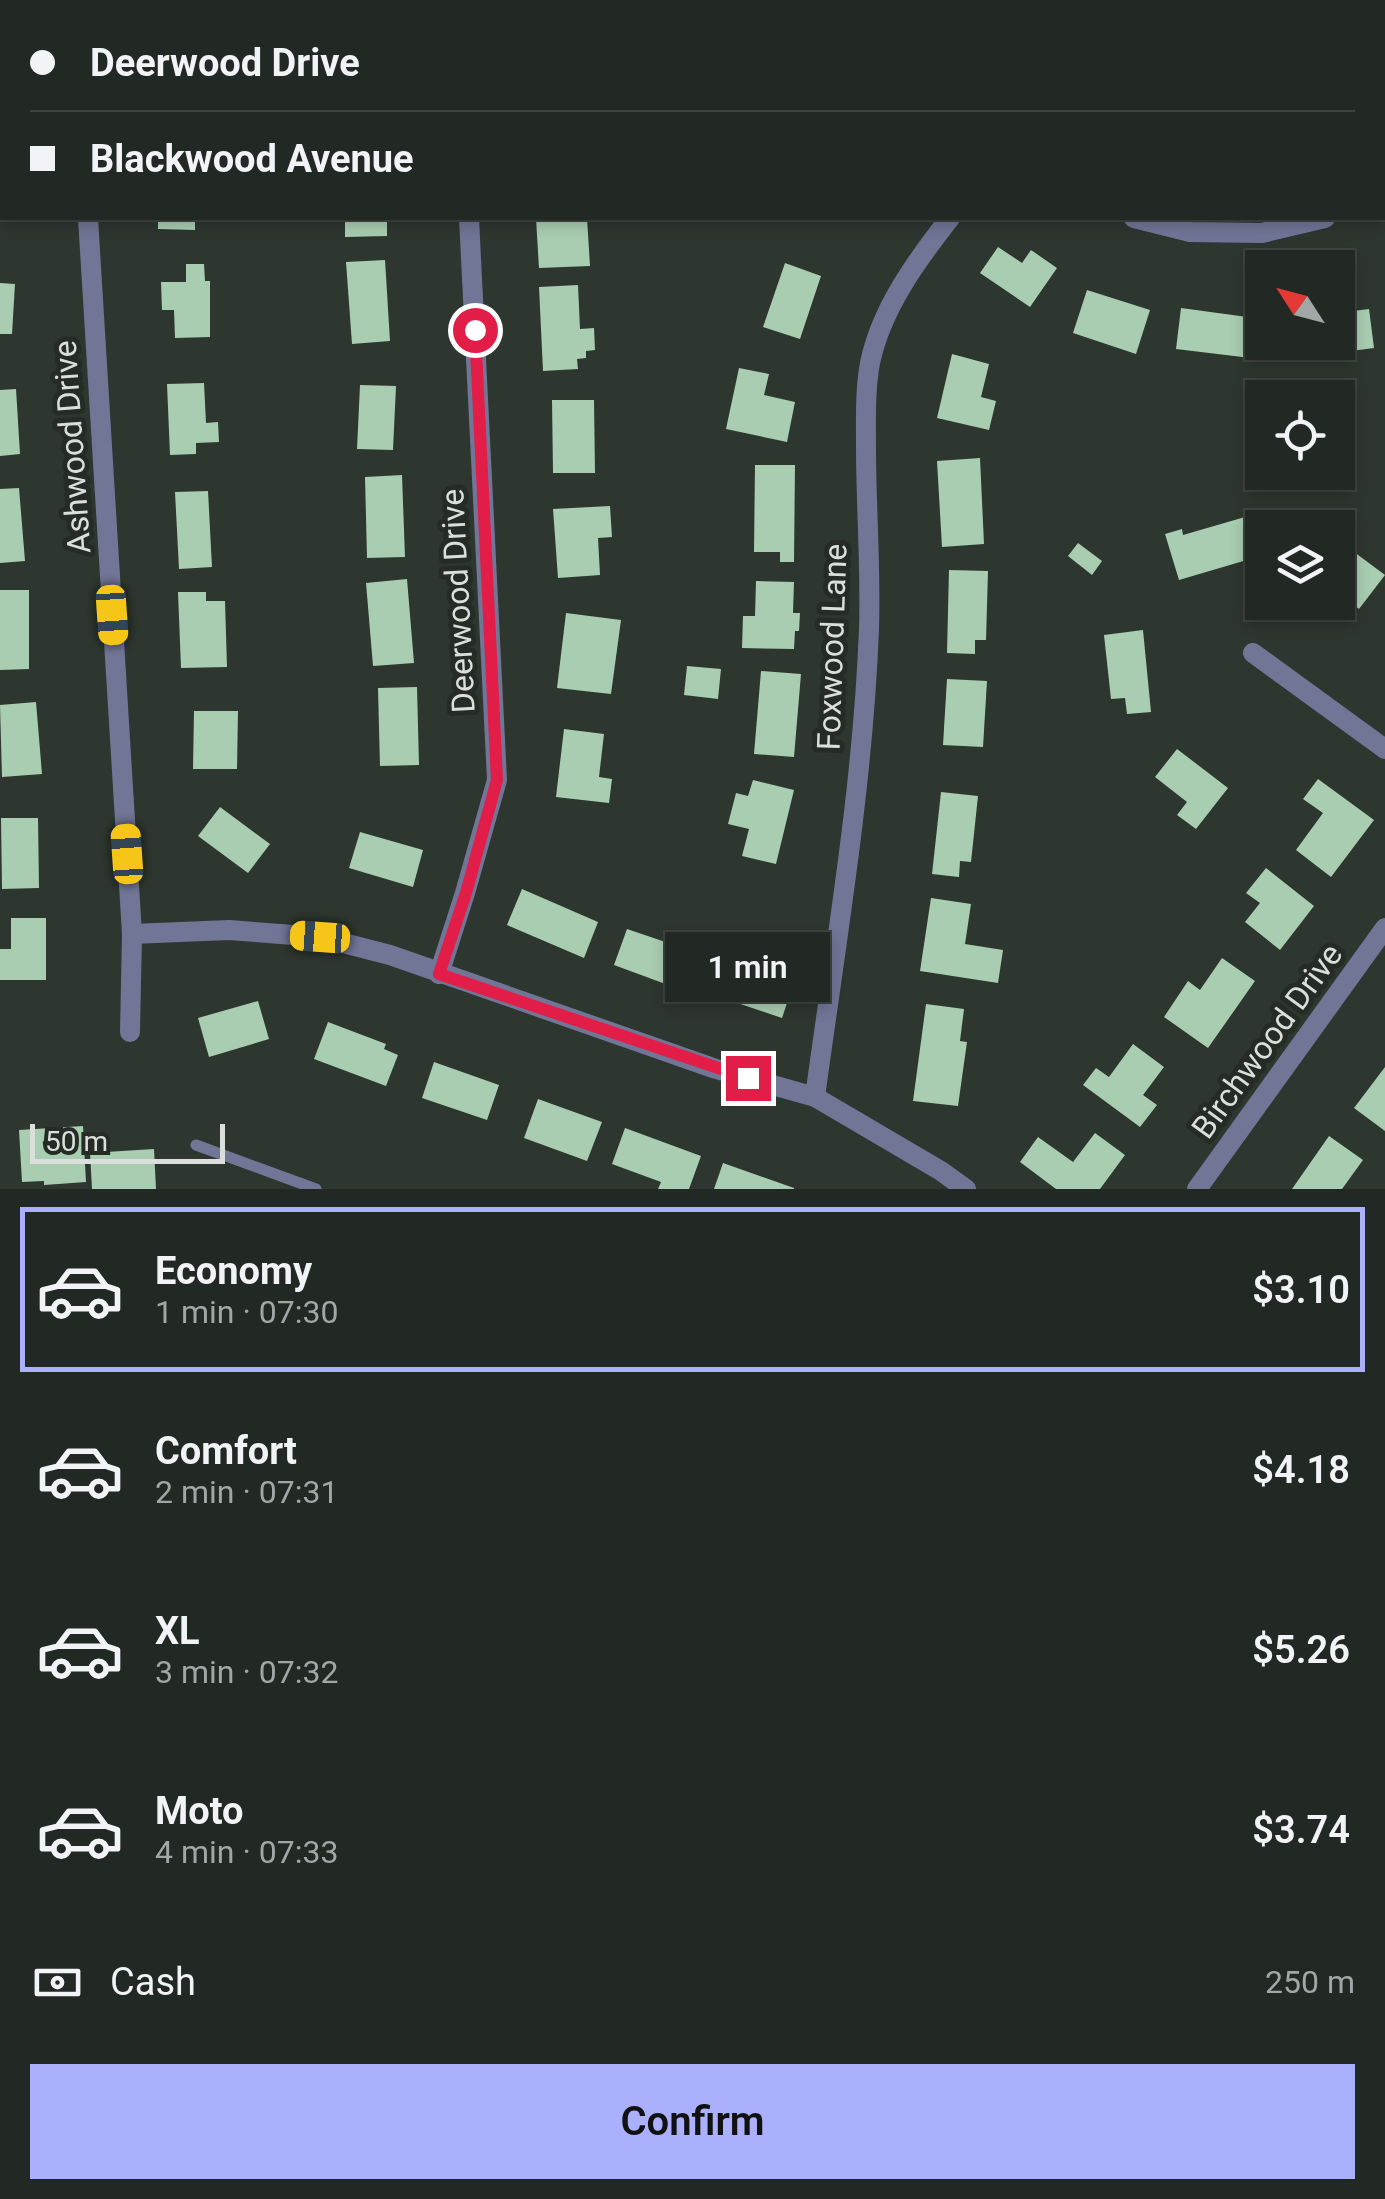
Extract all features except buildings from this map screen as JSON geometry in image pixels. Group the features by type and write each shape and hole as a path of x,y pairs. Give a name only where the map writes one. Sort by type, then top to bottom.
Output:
{"street":[{"name":"Ashwood Drive","path":"88,220 132,934 130,1032"},
{"name":"Deerwood Drive","path":"439,974 497,780 470,220"},
{"name":"Foxwood Lane","path":"814,1097 866,695 870,624 866,410 870,363 896,296 948,220"},
{"path":"1142,220 1190,232 1262,232 1316,220"},
{"path":"1254,653 1385,749"},
{"name":"Birchwood Drive","path":"1197,1189 1385,928"},
{"path":"132,934 230,930 320,937 390,955 716,1069 814,1097 966,1189"}],"lane":[{"path":"196,1145 316,1189"}],"route":[{"path":"475,330 497,780 439,974 748,1078"}]}
